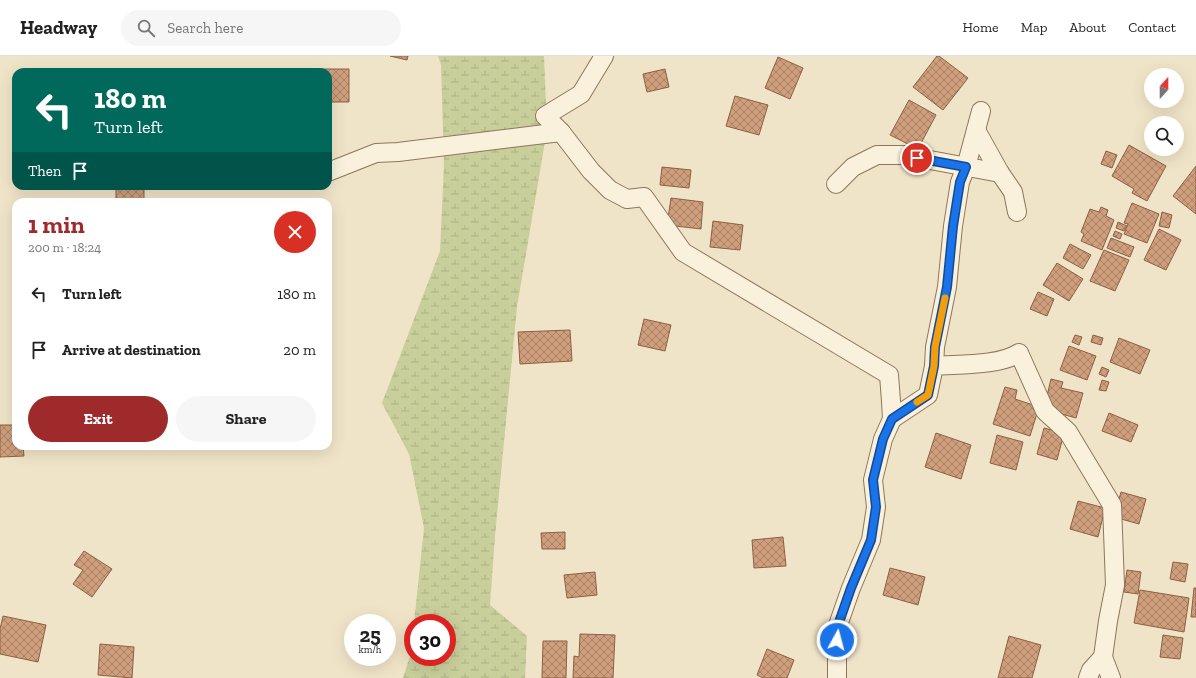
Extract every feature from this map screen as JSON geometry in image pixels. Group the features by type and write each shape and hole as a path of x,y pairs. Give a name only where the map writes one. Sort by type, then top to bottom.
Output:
{"street":[{"path":"604,56 581,94 545,116 561,132 591,171 610,190 627,198 644,197 683,252 889,375 892,401 892,419 883,439 873,480 876,507 871,540 851,588 837,628 836,678"},
{"path":"892,419 928,395 934,366 935,347 947,287 953,226 960,182 966,167 981,110"},
{"path":"976,130 1000,174 1013,192 1017,212"},
{"path":"332,170 376,154 561,132"},
{"path":"836,184 853,167 877,155 902,155 1000,174"},
{"path":"934,366 998,361 1012,358 1019,353 1045,411 1068,432 1112,505 1115,585 1103,657 1111,678"},
{"path":"1088,678 1091,670 1103,657"}],"green space":[{"path":"438,56 544,56 547,130 517,307 495,536 490,605 527,636 525,678 403,678 407,666 456,666 456,614 415,614 424,528 409,454 382,403 440,251 444,164 441,65"}],"building":[{"path":"390,56 408,56 407,60"},
{"path":"937,56 968,78 943,110 913,87"},
{"path":"778,57 803,68 790,99 765,88"},
{"path":"332,69 349,69 349,102 332,102"},
{"path":"665,69 669,87 647,92 643,74"},
{"path":"735,96 768,105 759,135 726,126"},
{"path":"909,100 936,115 918,149 890,135"},
{"path":"1129,145 1144,154 1144,156 1148,156 1166,166 1147,201 1132,193 1134,189 1112,176"},
{"path":"1106,151 1117,155 1112,168 1101,164"},
{"path":"1196,166 1196,214 1173,196"},
{"path":"662,167 691,170 689,188 660,185"},
{"path":"116,190 144,190 144,198 116,198"},
{"path":"671,198 703,202 701,229 667,225"},
{"path":"1132,203 1159,214 1147,243 1124,234 1128,224 1124,223"},
{"path":"1101,207 1108,210 1106,216 1114,220 1102,250 1081,241 1084,234 1081,232 1090,209 1099,212"},
{"path":"1162,212 1172,215 1169,228 1159,226"},
{"path":"713,221 743,225 740,250 710,247"},
{"path":"1118,222 1127,226 1124,231 1116,228"},
{"path":"1159,229 1181,240 1166,270 1144,260"},
{"path":"1115,231 1122,234 1120,239 1113,236"},
{"path":"1111,238 1134,247 1130,257 1107,248"},
{"path":"1070,244 1091,255 1083,269 1063,258"},
{"path":"1104,250 1129,260 1115,291 1090,281"},
{"path":"1057,263 1083,279 1069,301 1043,285"},
{"path":"1038,292 1054,299 1047,316 1030,309"},
{"path":"644,319 671,325 665,351 638,345"},
{"path":"570,330 572,361 520,364 518,332"},
{"path":"1075,335 1082,337 1079,345 1072,342"},
{"path":"1093,335 1103,338 1101,345 1091,342"},
{"path":"1119,338 1150,350 1140,374 1110,362"},
{"path":"1069,346 1096,356 1087,380 1060,370"},
{"path":"1102,367 1109,370 1106,377 1099,374"},
{"path":"1051,379 1063,382 1061,388 1083,393 1076,418 1051,411 1045,404"},
{"path":"1102,380 1109,382 1106,391 1099,390"},
{"path":"1005,387 1017,390 1015,399 1039,407 1030,436 993,424"},
{"path":"1109,413 1138,425 1131,442 1102,431"},
{"path":"0,425 12,425 12,450 23,450 24,456 0,457"},
{"path":"1044,428 1064,433 1057,460 1037,454"},
{"path":"936,433 971,445 961,479 925,467"},
{"path":"997,435 1023,442 1016,470 990,463"},
{"path":"1121,492 1146,499 1139,524 1114,517"},
{"path":"1078,501 1105,508 1098,537 1070,529"},
{"path":"565,532 565,549 542,549 541,533"},
{"path":"783,537 786,566 754,568 752,540"},
{"path":"84,551 112,569 92,597 73,584 83,570 74,565"},
{"path":"1173,562 1188,564 1185,582 1170,579"},
{"path":"890,568 925,577 918,605 883,595"},
{"path":"1127,570 1141,572 1138,594 1124,592"},
{"path":"595,572 597,595 567,598 564,575"},
{"path":"1194,588 1196,588 1196,617 1191,617"},
{"path":"1140,590 1189,598 1184,632 1134,623"},
{"path":"3,616 46,625 38,662 0,654 0,629"},
{"path":"580,634 615,635 613,678 573,678 574,656 579,657"},
{"path":"1163,635 1183,638 1180,659 1160,657"},
{"path":"1009,636 1041,645 1032,678 998,678"},
{"path":"543,641 567,641 566,678 542,678"},
{"path":"100,644 134,647 132,678 98,675"},
{"path":"767,649 794,660 787,678 763,678 757,675"}],"slow traffic":[{"path":"917,402 928,395 934,366 935,347 945,298"}],"route":[{"path":"837,640 837,628 851,588 871,540 876,507 873,480 883,439 892,419 928,395 934,366 935,347 947,287 953,226 960,182 966,167 917,158"}]}
